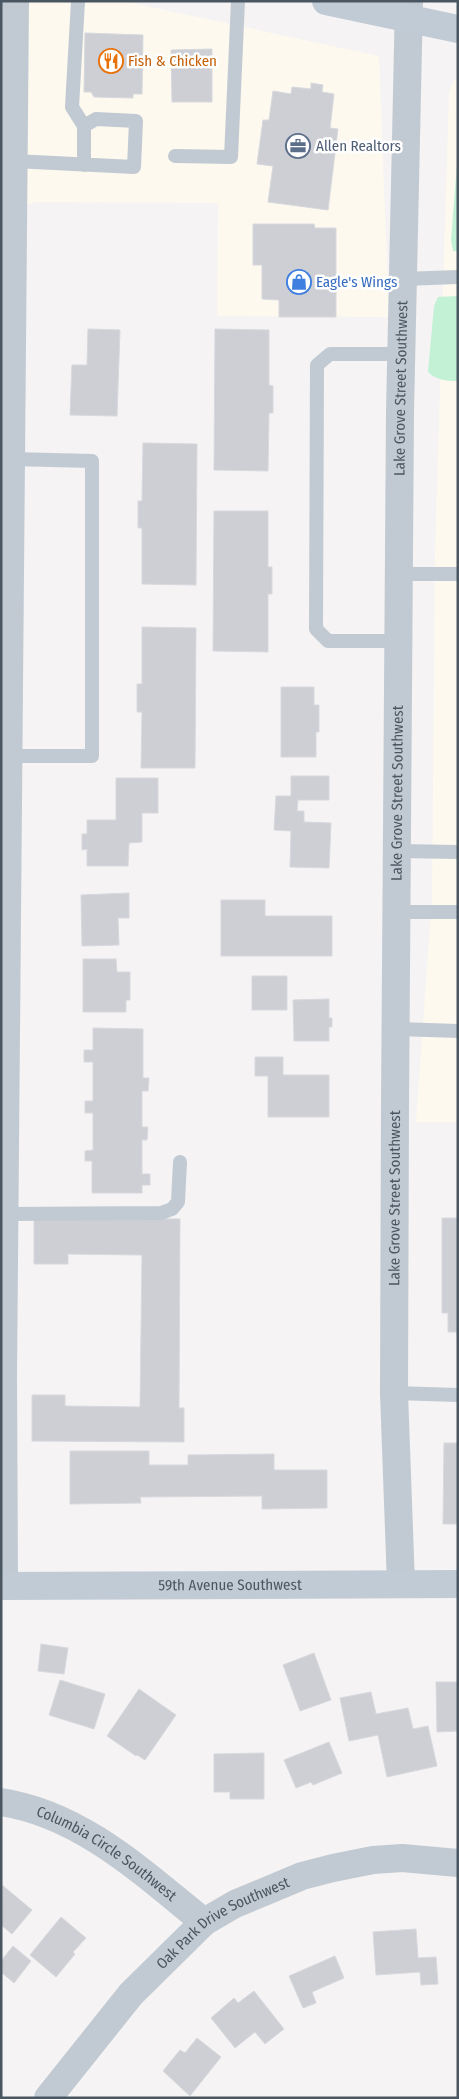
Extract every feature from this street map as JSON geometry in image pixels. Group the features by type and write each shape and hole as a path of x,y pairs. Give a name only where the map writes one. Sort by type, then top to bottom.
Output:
{"street":[{"path":"2,1586 4,1101 11,459 7,311 14,161 15,1"},
{"path":"326,1 409,10 458,29"},
{"name":"Lake Grove Street Southwest","path":"400,1584 394,1393 399,574 409,10"},
{"name":"59th Avenue Southwest","path":"2,1586 458,1584"},
{"name":"Columbia Circle Southwest","path":"1,1802 23,1805 52,1815 84,1832 130,1863 204,1922"},
{"name":"Oak Park Drive Southwest","path":"48,2098 131,1994 204,1922 235,1904 302,1876 373,1860 402,1858 458,1863"}],"lane":[{"path":"78,1 72,107 84,126 84,165"},
{"path":"175,156 231,157 238,1"},
{"path":"14,161 134,167 136,122 96,119 84,126"},
{"path":"403,279 458,278"},
{"path":"399,641 328,641 316,629 317,365 330,354 402,354"},
{"path":"9,756 92,756 92,461 11,459"},
{"path":"399,574 458,574"},
{"path":"398,851 458,852"},
{"path":"397,912 458,912"},
{"path":"397,1029 458,1031"},
{"path":"5,1214 161,1213 172,1209 178,1202 180,1162"},
{"path":"394,1393 458,1395"}],"shaded area":[{"path":"1,1 123,1 379,56 389,317 217,316 218,203 36,202 1,211"},
{"path":"458,78 458,1122 416,1122 432,896 435,554 449,93 454,79"}],"green space":[{"path":"458,151 458,251 453,251 451,240"},
{"path":"458,296 458,381 445,380 434,377 428,372 434,306 438,297"}],"building":[{"path":"85,33 143,35 142,94 133,94 133,98 94,97 91,92 84,92"},
{"path":"212,49 212,102 172,102 171,50"},
{"name":"Allen Realtors","path":"311,83 323,85 322,92 334,94 330,128 338,129 328,210 268,202 273,166 257,164 263,120 269,120 273,91 291,94 292,87 311,89"},
{"name":"Eagle's Wings","path":"253,224 314,224 315,228 336,228 336,317 279,317 279,300 262,299 262,265 253,265"},
{"path":"88,329 120,330 117,416 70,415 72,365 87,365"},
{"path":"215,329 269,330 269,385 273,386 273,413 269,413 268,471 214,470"},
{"path":"143,443 197,444 196,585 142,584 142,528 138,528 138,501 142,501"},
{"path":"214,511 268,511 268,567 272,567 272,594 268,594 268,652 213,651"},
{"path":"142,627 196,628 195,768 141,768 142,712 137,712 137,684 142,684"},
{"path":"281,687 314,687 314,705 319,705 319,732 316,732 316,757 281,757"},
{"path":"291,776 329,776 329,800 298,800 297,811 304,811 304,822 331,823 329,868 290,867 291,831 274,830 276,796 291,796"},
{"path":"116,778 158,778 158,813 142,813 142,842 129,843 128,866 87,866 87,849 82,850 82,834 87,834 87,820 116,820"},
{"path":"129,893 129,918 118,918 119,945 82,946 81,895"},
{"path":"221,900 265,900 265,916 332,916 332,956 221,956"},
{"path":"83,959 116,959 117,972 130,972 130,1000 126,1000 126,1012 83,1012"},
{"path":"252,976 287,976 287,1010 252,1010"},
{"path":"329,999 329,1018 332,1018 332,1027 329,1027 329,1041 294,1041 293,1000"},
{"path":"93,1028 143,1029 143,1078 149,1078 148,1091 142,1091 142,1127 148,1127 147,1140 142,1140 142,1174 150,1174 150,1185 142,1185 142,1193 92,1193 92,1161 85,1161 85,1151 93,1150 93,1113 85,1113 85,1101 93,1101 93,1062 84,1062 84,1050 93,1050"},
{"path":"255,1057 283,1057 283,1075 329,1075 329,1117 268,1117 268,1076 255,1076"},
{"path":"34,1218 180,1219 179,1408 184,1408 184,1442 32,1441 32,1395 65,1395 65,1406 140,1407 142,1255 68,1254 68,1264 34,1264"},
{"path":"442,1218 458,1218 458,1355 457,1332 448,1332 448,1313 442,1313"},
{"path":"444,1443 458,1443 458,1524 443,1524"},
{"path":"70,1451 149,1451 149,1465 188,1465 188,1455 274,1454 274,1470 327,1470 327,1508 262,1509 262,1496 140,1497 141,1503 70,1504"},
{"path":"41,1644 68,1648 64,1674 38,1671"},
{"path":"314,1653 331,1700 300,1711 283,1665"},
{"path":"60,1680 105,1694 94,1729 49,1715"},
{"path":"436,1682 458,1682 458,1731 437,1732"},
{"path":"139,1689 176,1715 145,1760 107,1736"},
{"path":"371,1692 376,1714 408,1708 413,1729 428,1726 437,1766 387,1777 378,1735 349,1741 340,1698"},
{"path":"329,1742 342,1773 313,1785 311,1782 296,1788 284,1760"},
{"path":"264,1753 264,1799 230,1799 230,1792 214,1792 214,1754"},
{"path":"2,1885 32,1910 12,1934 1,1925"},
{"path":"61,1917 86,1938 73,1952 75,1954 56,1977 30,1955"},
{"path":"416,1929 418,1958 436,1957 438,1984 421,1985 420,1972 376,1975 373,1932"},
{"path":"13,1946 31,1961 14,1983 1,1972 1,1961"},
{"path":"335,1956 344,1978 312,1992 316,2003 303,2008 289,1976"},
{"path":"254,1991 284,2029 265,2044 255,2032 235,2048 211,2018 234,1998 238,2003"},
{"path":"197,2038 221,2057 190,2096 163,2071 180,2050 185,2053"}],"place":[{"name":"Fish & Chicken","path":"111,61"},
{"name":"Allen Realtors","path":"298,146"},
{"name":"Eagle's Wings","path":"299,282"}]}
